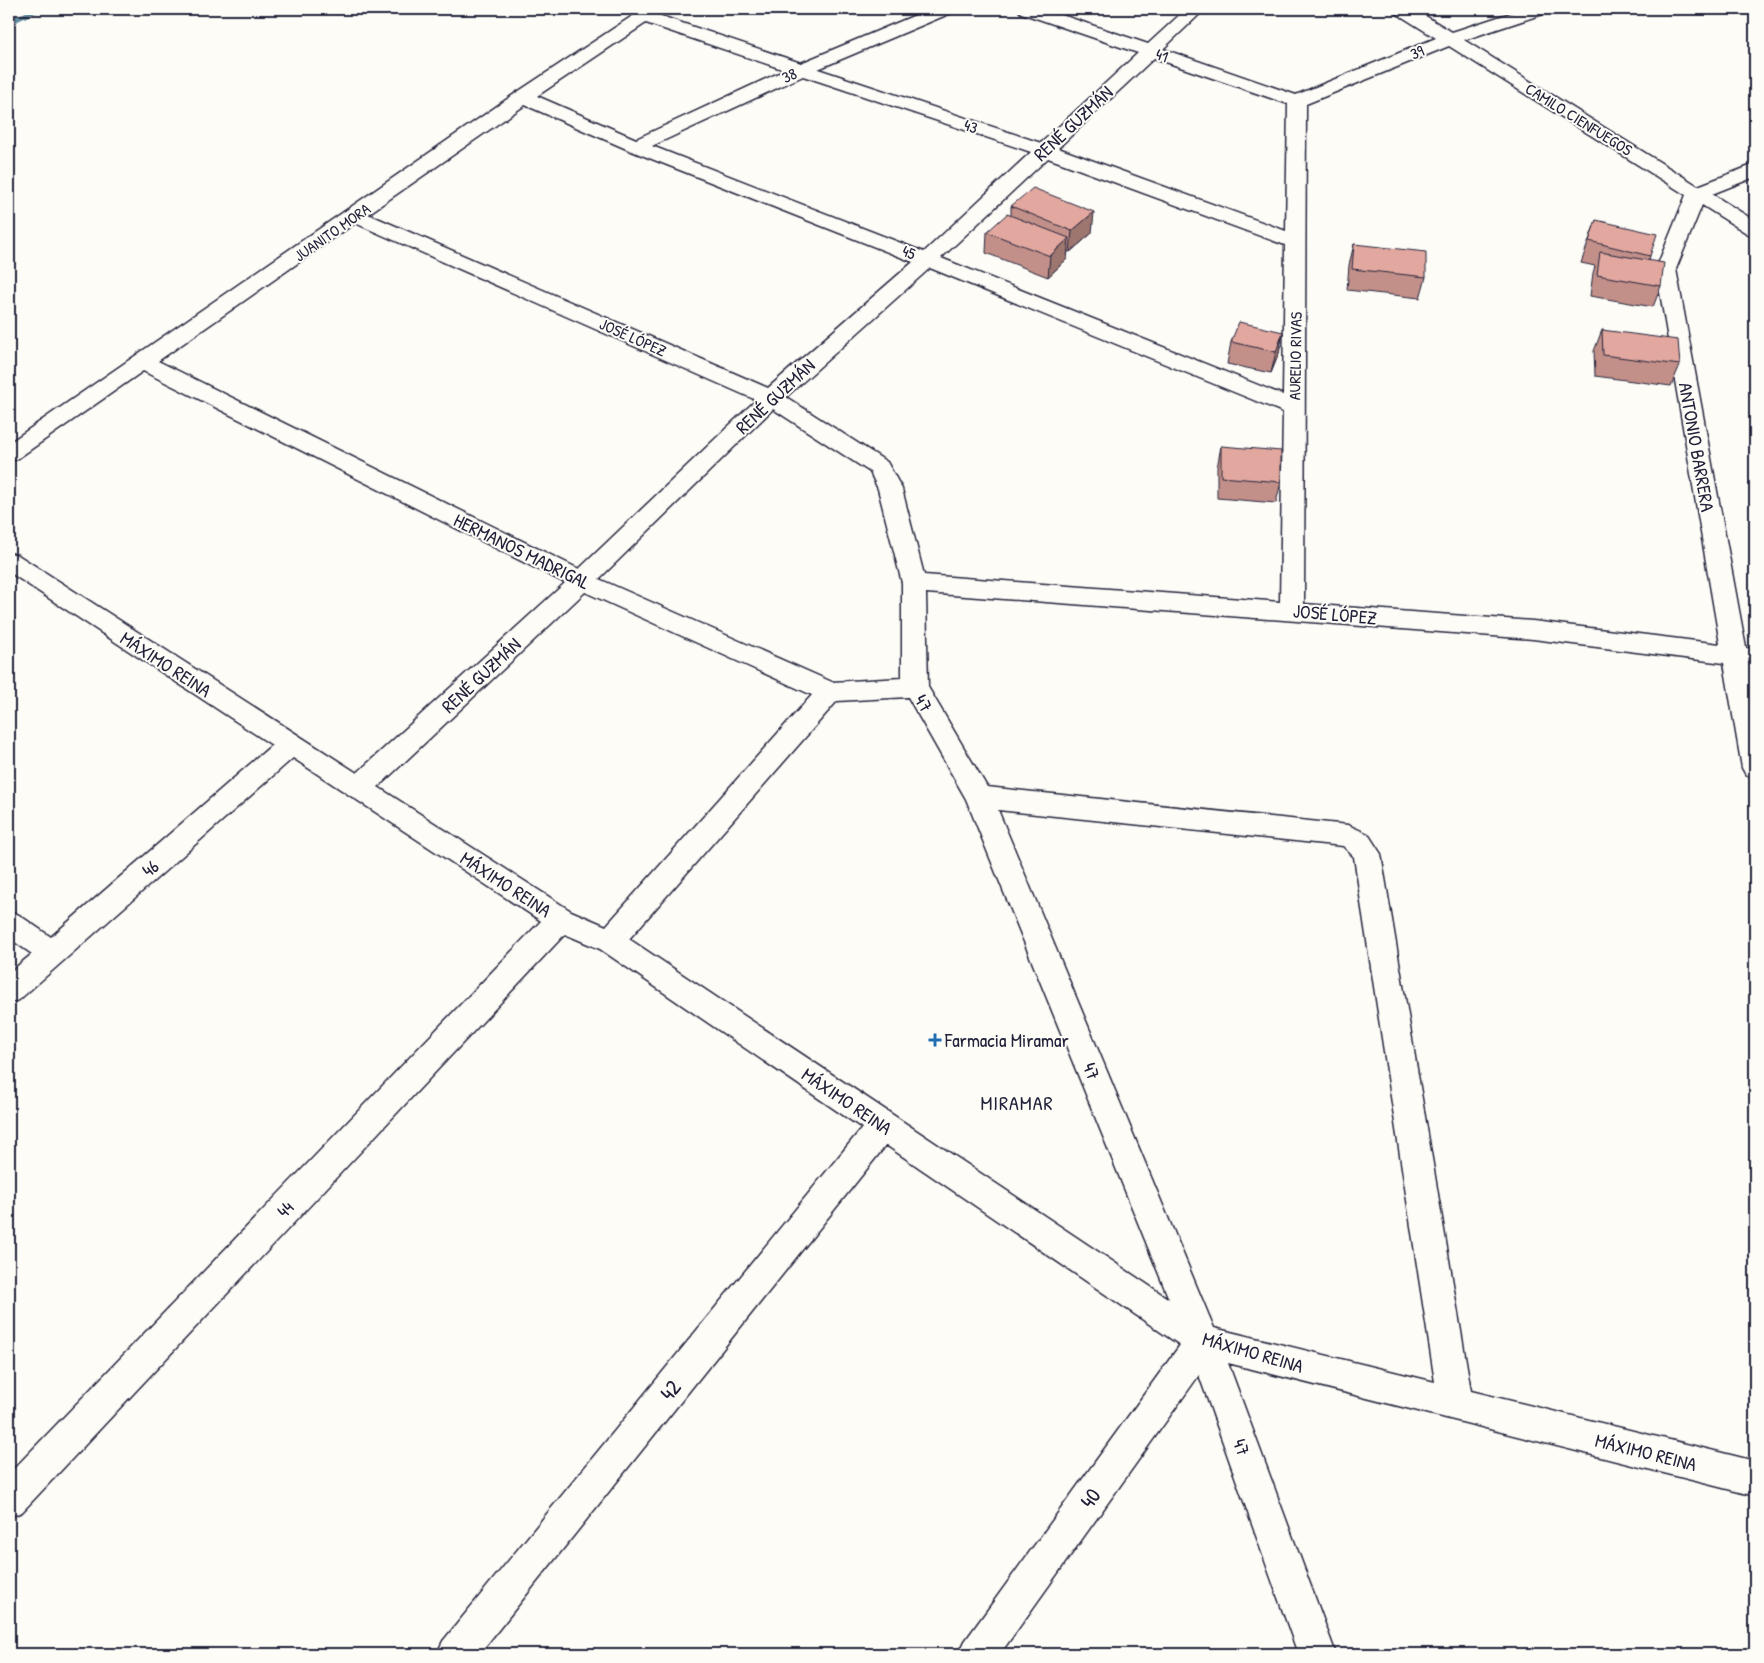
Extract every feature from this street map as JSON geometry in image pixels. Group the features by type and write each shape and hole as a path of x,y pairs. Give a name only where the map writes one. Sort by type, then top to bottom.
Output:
{"street":[{"name":"38","path":"636,146 802,69 945,9"},
{"name":"41","path":"1027,9 1297,101"},
{"name":"RENÉ GUZMÁN","path":"358,789 582,581 771,398 927,260 1196,9"},
{"name":"CAMILO CIENFUEGOS","path":"1402,9 1755,230"},
{"name":"39","path":"1297,101 1450,39 1540,9"},
{"name":"43","path":"650,13 802,69 1044,150 1296,242"},
{"name":"JUANITO MORA","path":"9,454 356,216 524,97 650,13"},
{"name":"45","path":"524,97 636,146 927,260 1294,408"},
{"name":"AURELIO RIVAS","path":"1292,611 1297,101"},
{"path":"1697,193 1755,170"},
{"name":"ANTONIO BARRERA","path":"1697,193 1666,269 1745,657 1755,768"},
{"name":"JOSÉ LÓPEZ","path":"356,216 771,398 878,467 890,489"},
{"name":"HERMANOS MADRIGAL","path":"143,362 582,581 830,692 915,688"},
{"name":"47","path":"890,489 914,583 915,688 980,797 1203,1341 1317,1654"},
{"name":"MÁXIMO REINA","path":"9,561 561,919 610,942 1203,1341 1755,1479"},
{"name":"JOSÉ LÓPEZ","path":"914,583 1533,630 1745,657"},
{"path":"610,942 830,692"},
{"name":"46","path":"9,991 290,745"},
{"path":"980,797 1348,836 1358,842 1367,854 1456,1405"},
{"name":"44","path":"9,1499 561,919"},
{"path":"9,923 53,953"},
{"name":"42","path":"456,1654 883,1125"},
{"name":"40","path":"978,1654 1203,1341"}],"building":[{"path":"1033,188 1094,212 1072,231 1011,206"},
{"path":"1007,214 1069,238 1050,256 987,232"},
{"path":"1596,220 1657,234 1650,256 1589,241"},
{"path":"1354,244 1426,252 1426,277 1352,269"},
{"path":"1600,252 1664,263 1661,286 1597,275"},
{"path":"1239,322 1283,332 1276,352 1231,342"},
{"path":"1602,330 1678,340 1680,365 1603,355"},
{"path":"1221,446 1281,451 1281,482 1221,477"}],"waterway":[{"path":"9,22 40,9"}],"place":[{"name":"Farmacia Miramar","path":"935,1040"}],"district":[{"name":"MIRAMAR","path":"1017,1102"}]}
